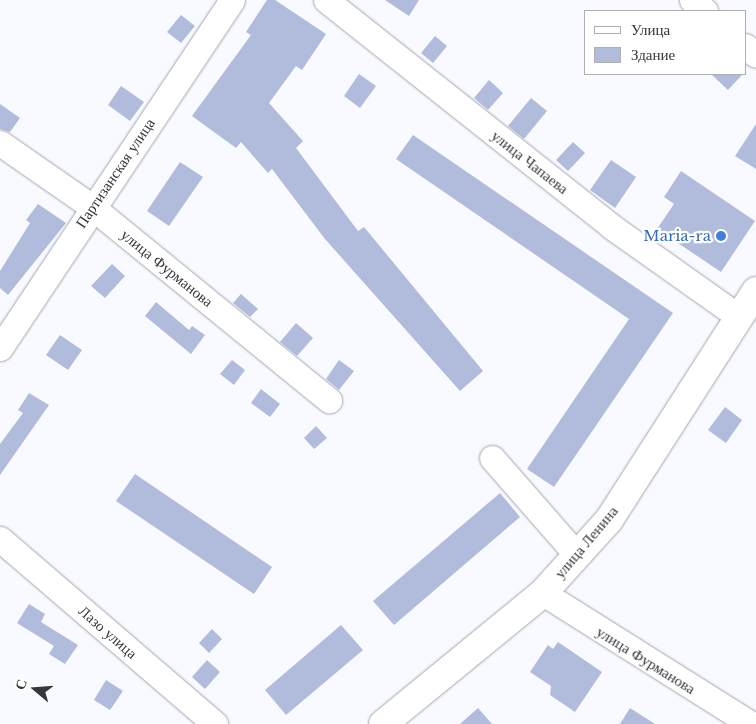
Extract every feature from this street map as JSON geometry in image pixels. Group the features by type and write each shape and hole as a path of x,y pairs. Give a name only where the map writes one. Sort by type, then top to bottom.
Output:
{"main road":[{"name":"улица Ленина","path":"383,724 542,594 609,520 756,291"}],"street":[{"name":"Партизанская улица","path":"0,348 92,207 232,0"},
{"name":"улица Чапаева","path":"326,0 612,227 739,317"},
{"path":"692,0 704,10"},
{"path":"746,47 756,55"},
{"name":"улица Фурманова","path":"0,143 92,207 328,400"},
{"path":"492,458 577,555"},
{"name":"Лазо улица","path":"0,539 215,724"},
{"name":"улица Фурманова","path":"542,594 739,721"}],"building":[{"path":"267,0 275,0 326,34 302,70 296,66 269,103 303,141 296,148 358,231 364,227 483,371 460,391 325,239 272,169 268,173 241,142 236,148 192,116 251,35 246,32"},
{"path":"385,0 419,0 409,16"},
{"path":"181,15 195,26 181,43 167,32"},
{"path":"435,36 447,46 433,63 421,53"},
{"path":"359,74 376,86 360,108 344,96"},
{"path":"712,75 742,75 728,90"},
{"path":"489,80 503,93 488,110 474,98"},
{"path":"121,86 144,102 130,121 108,105"},
{"path":"531,98 547,111 524,139 508,126"},
{"path":"0,104 20,118 10,132 0,129"},
{"path":"756,124 756,169 735,156"},
{"path":"413,135 673,313 554,487 527,469 629,319 396,159"},
{"path":"573,142 585,153 568,171 556,160"},
{"path":"611,160 636,177 615,208 590,190"},
{"path":"180,162 203,177 169,226 147,211"},
{"path":"681,171 755,221 721,272 657,229 674,204 664,197"},
{"path":"38,204 66,223 8,295 0,288 0,271 30,223 26,220"},
{"path":"112,264 125,276 105,298 91,286"},
{"path":"241,294 258,309 250,317 233,303"},
{"path":"156,302 189,330 192,326 205,335 191,354 145,316"},
{"path":"296,323 313,338 297,356 280,342"},
{"path":"60,335 82,350 68,370 46,355"},
{"path":"232,360 245,370 234,385 220,374"},
{"path":"339,360 354,371 339,390 326,379"},
{"path":"261,389 280,404 270,417 251,403"},
{"path":"29,393 49,405 0,475 0,444 23,413 18,410"},
{"path":"725,407 742,420 726,443 708,430"},
{"path":"316,426 327,438 314,449 304,438"},
{"path":"135,474 272,567 254,594 116,501"},
{"path":"500,493 520,517 394,625 373,601"},
{"path":"29,604 45,614 41,622 78,645 65,664 49,654 54,646 17,623"},
{"path":"341,625 363,650 286,715 265,690"},
{"path":"212,629 222,639 209,653 199,643"},
{"path":"558,642 602,672 575,712 550,695 551,686 530,672 548,645 553,649"},
{"path":"207,660 220,672 205,689 192,677"},
{"path":"106,680 123,691 110,710 94,700"},
{"path":"478,708 492,724 460,724"},
{"path":"630,708 655,724 620,724"}],"place":[{"name":"Maria-ra","path":"721,236"}]}
